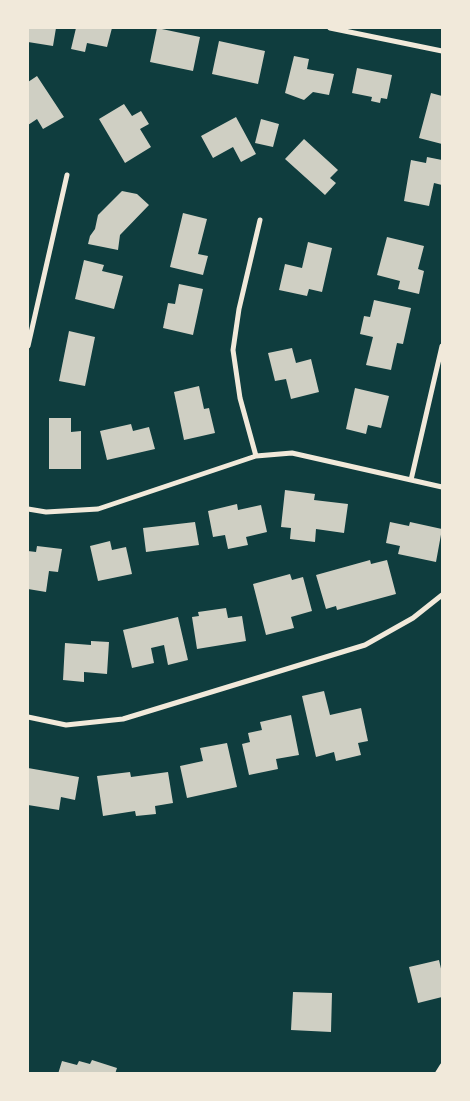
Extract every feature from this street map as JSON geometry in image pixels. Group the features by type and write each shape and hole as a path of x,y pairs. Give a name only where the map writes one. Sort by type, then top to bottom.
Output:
{"street":[{"path":"330,28 442,51"},
{"path":"28,346 67,175"},
{"path":"256,456 240,398 234,350 239,309 260,220"},
{"path":"411,480 442,346"},
{"path":"28,509 46,512 98,509 256,456 292,453 442,487"},
{"path":"28,717 66,725 123,719 365,645 413,618 442,595"},
{"path":"437,1074 442,1066"}],"building":[{"path":"28,28 56,28 53,46 28,42"},
{"path":"76,28 112,28 107,47 87,43 85,52 71,49"},
{"path":"157,28 200,37 193,71 150,62"},
{"path":"219,41 265,51 258,84 212,74"},
{"path":"294,56 309,59 307,69 334,74 329,95 313,92 304,100 285,93"},
{"path":"357,68 392,75 387,99 381,98 380,103 371,101 372,97 352,93"},
{"path":"37,76 64,117 43,129 37,119 28,125 28,82"},
{"path":"431,93 442,96 442,144 419,138"},
{"path":"124,104 132,116 141,111 149,124 140,129 151,147 125,163 99,119"},
{"path":"236,117 256,154 241,162 233,147 213,158 201,136"},
{"path":"261,119 279,124 273,147 255,143"},
{"path":"304,139 338,170 330,178 336,183 325,195 285,159"},
{"path":"427,157 442,160 442,185 434,183 429,206 404,201 411,160 426,163"},
{"path":"122,191 137,194 149,205 120,235 118,250 88,244 90,236 95,229 98,215"},
{"path":"183,213 207,219 198,254 208,256 203,275 170,267"},
{"path":"387,237 424,246 418,269 424,271 419,294 398,289 400,281 377,275"},
{"path":"308,242 332,248 322,292 309,289 307,296 279,290 285,264 302,268"},
{"path":"84,260 104,265 102,271 123,276 114,309 75,299"},
{"path":"179,284 203,289 193,335 163,328 168,303 175,304"},
{"path":"374,300 411,308 403,344 397,343 391,370 366,365 373,337 360,334 364,316 370,317"},
{"path":"69,331 95,337 85,386 59,381"},
{"path":"292,348 296,363 311,359 319,392 291,399 286,379 275,381 268,353"},
{"path":"199,386 204,409 209,408 215,433 184,440 174,392"},
{"path":"355,388 389,396 381,428 368,425 366,434 346,429"},
{"path":"49,418 71,418 71,432 81,431 81,469 49,469"},
{"path":"131,424 133,431 149,427 155,449 107,460 100,431"},
{"path":"285,490 315,494 314,500 348,504 344,533 316,529 315,542 290,539 291,528 281,527"},
{"path":"237,504 238,510 261,505 267,532 246,537 248,545 228,549 225,535 213,537 208,511"},
{"path":"195,522 199,545 146,552 143,528"},
{"path":"390,522 409,526 410,522 442,529 436,562 398,554 400,546 386,543"},
{"path":"110,541 112,550 126,547 132,574 98,581 90,546"},
{"path":"37,546 62,549 58,572 49,571 46,592 28,589 28,551 36,552"},
{"path":"370,560 371,564 387,560 396,594 337,610 336,606 326,609 316,575"},
{"path":"290,574 292,580 303,577 312,611 291,617 294,628 266,635 253,584"},
{"path":"226,608 228,618 242,616 246,641 197,649 192,617 199,616 198,612"},
{"path":"178,617 188,660 168,665 164,645 151,648 154,663 132,668 123,630"},
{"path":"91,641 109,642 107,674 84,672 84,682 63,680 65,643 91,645"},
{"path":"324,691 330,715 361,708 368,741 358,743 361,755 336,761 334,752 316,757 302,696"},
{"path":"291,715 299,755 276,759 278,769 249,775 242,744 250,742 248,733 262,730 260,722"},
{"path":"227,743 237,787 187,798 180,766 203,761 200,748"},
{"path":"28,768 79,777 75,800 61,797 59,810 28,805"},
{"path":"130,772 131,777 168,772 173,803 155,806 156,814 136,816 135,811 103,816 97,776"},
{"path":"439,960 442,973 442,997 418,1003 409,967"},
{"path":"293,992 332,993 331,1032 291,1030"},
{"path":"92,1060 117,1068 115,1074 58,1074 62,1061 77,1065 79,1061 90,1064"}]}
